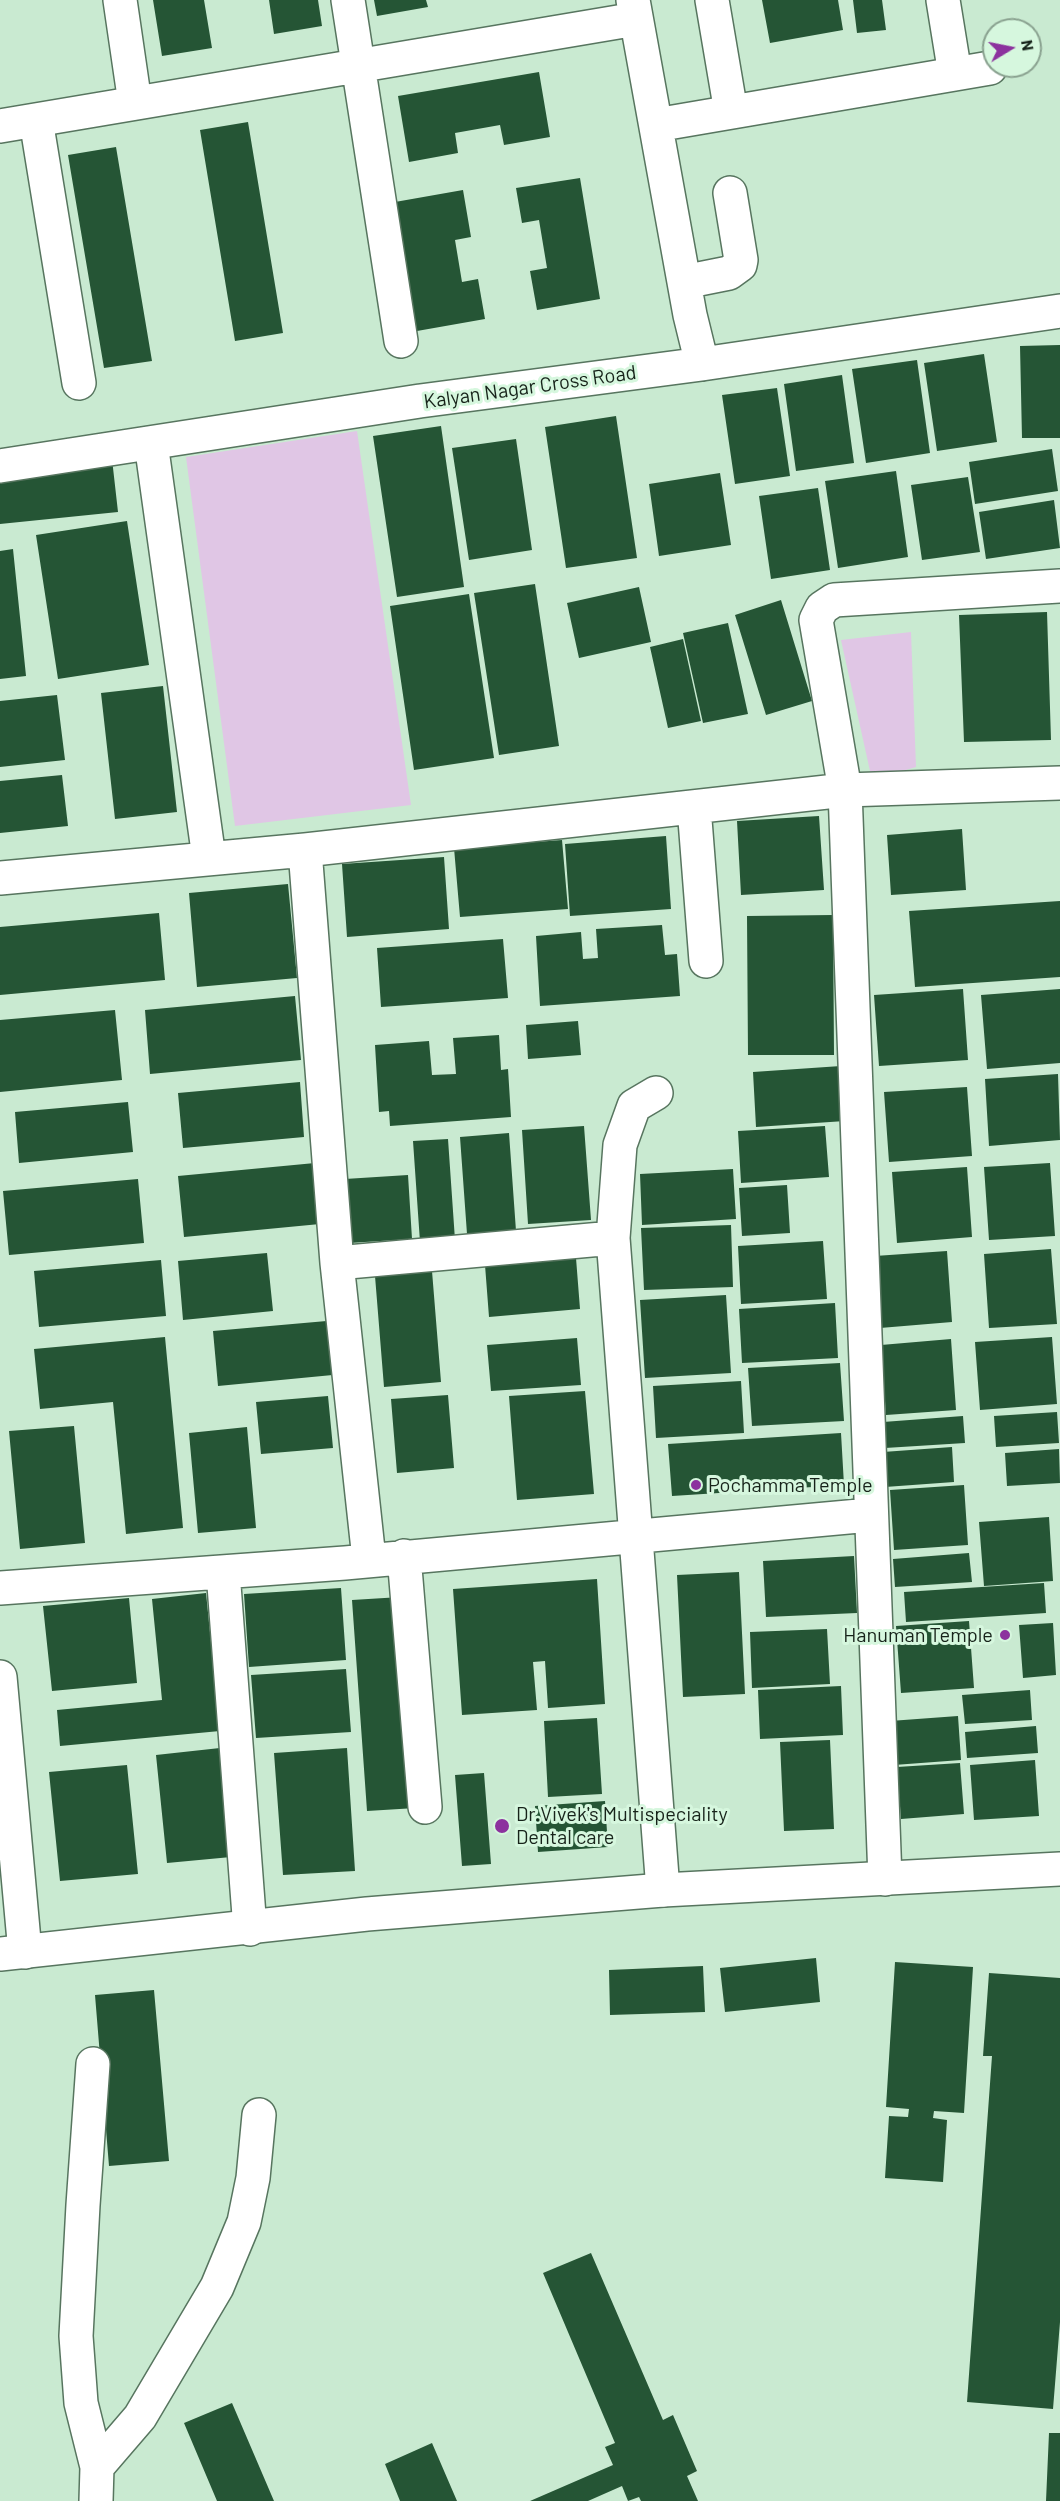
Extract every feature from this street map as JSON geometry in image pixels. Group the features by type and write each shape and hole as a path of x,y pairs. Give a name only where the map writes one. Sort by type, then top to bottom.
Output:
{"street":[{"path":"120,0 135,103"},
{"path":"348,0 401,341"},
{"path":"712,0 731,112"},
{"path":"943,0 955,74"},
{"path":"0,126 360,66 634,10 684,282 702,364"},
{"path":"656,125 982,69"},
{"path":"36,120 79,383"},
{"path":"684,282 729,273 740,265 730,193"},
{"name":"Kalyan Nagar Cross Road","path":"0,466 420,401 702,364 1060,311"},
{"path":"151,443 209,858"},
{"path":"885,1878 845,790 816,620 822,608 834,600 1060,586"},
{"path":"0,878 306,850 845,790 1060,783"},
{"path":"694,807 706,961"},
{"path":"306,850 337,1263 369,1559"},
{"path":"656,1093 634,1106 620,1145 614,1238 663,1890"},
{"path":"337,1263 614,1238"},
{"path":"0,1588 223,1572 870,1515"},
{"path":"404,1556 425,1807"},
{"path":"223,1572 250,1929"},
{"path":"0,1677 13,1953 250,1929 367,1914 663,1890 1060,1869"},
{"path":"93,2064 76,2336 81,2403 97,2467 96,2501"},
{"path":"97,2467 140,2417 217,2287 244,2222 253,2178 259,2115"}],"shaded area":[{"path":"357,431 411,805 235,826 186,457"},
{"path":"911,632 916,767 872,780 841,640"}],"building":[{"path":"153,0 204,0 212,48 162,56"},
{"path":"269,0 318,0 322,26 274,34"},
{"path":"374,0 426,0 428,7 377,16"},
{"path":"762,0 838,0 843,30 770,43"},
{"path":"853,0 882,0 886,30 857,33"},
{"path":"539,72 550,137 504,145 500,125 455,133 458,153 409,162 398,96"},
{"path":"248,122 283,333 235,341 200,130"},
{"path":"116,147 152,361 104,368 68,155"},
{"path":"580,178 600,299 537,310 530,271 547,268 539,220 522,223 516,188"},
{"path":"463,190 471,237 455,240 462,282 478,279 485,319 417,331 395,202"},
{"path":"1060,345 1060,438 1022,438 1020,346"},
{"path":"984,354 997,442 937,451 924,363"},
{"path":"917,360 930,453 866,463 852,369"},
{"path":"842,375 854,463 796,471 784,384"},
{"path":"777,388 790,476 735,484 722,395"},
{"path":"616,416 637,558 566,568 545,427"},
{"path":"441,426 464,587 397,597 373,436"},
{"path":"516,439 532,550 469,560 452,448"},
{"path":"1052,449 1058,491 975,504 969,462"},
{"path":"112,459 118,512 0,524 0,470"},
{"path":"896,471 908,557 838,568 825,481"},
{"path":"720,473 731,545 659,556 649,484"},
{"path":"968,477 980,552 922,560 911,485"},
{"path":"818,488 830,570 771,579 759,496"},
{"path":"1054,500 1060,548 986,559 979,512"},
{"path":"127,521 149,665 58,679 36,535"},
{"path":"13,549 26,676 0,679 0,551"},
{"path":"535,584 559,746 499,755 474,593"},
{"path":"639,587 651,642 579,658 567,603"},
{"path":"469,594 494,758 414,770 390,606"},
{"path":"781,600 812,701 766,715 735,615"},
{"path":"1047,612 1051,740 964,742 959,615"},
{"path":"728,623 748,714 703,723 683,633"},
{"path":"683,639 701,721 668,728 650,647"},
{"path":"163,686 177,812 115,819 101,693"},
{"path":"57,695 65,760 0,767 0,701"},
{"path":"62,775 68,826 0,833 0,781"},
{"path":"819,816 824,890 741,895 737,821"},
{"path":"962,829 966,890 891,895 887,835"},
{"path":"666,836 671,909 570,916 565,844"},
{"path":"562,840 568,909 460,917 454,848"},
{"path":"444,857 449,929 347,937 342,864"},
{"path":"288,884 297,978 197,987 189,893"},
{"path":"1060,901 1060,977 915,987 909,911"},
{"path":"159,913 165,980 0,995 0,927"},
{"path":"833,915 834,1055 748,1055 747,916"},
{"path":"662,925 665,955 677,954 680,996 540,1006 536,936 581,932 583,959 598,958 596,929"},
{"path":"503,939 508,998 381,1007 377,948"},
{"path":"963,989 968,1060 879,1066 874,995"},
{"path":"1060,989 1060,1063 987,1069 981,995"},
{"path":"295,996 301,1060 150,1074 145,1010"},
{"path":"115,1010 122,1080 0,1092 0,1020"},
{"path":"578,1021 581,1055 528,1059 526,1025"},
{"path":"499,1035 501,1070 508,1069 511,1117 390,1126 389,1111 379,1112 375,1045 429,1041 432,1075 456,1074 453,1038"},
{"path":"841,1066 845,1121 756,1127 753,1072"},
{"path":"1058,1074 1060,1140 989,1146 985,1079"},
{"path":"300,1082 304,1137 183,1148 178,1093"},
{"path":"967,1087 972,1156 889,1162 884,1092"},
{"path":"128,1102 133,1152 19,1163 15,1112"},
{"path":"584,1126 591,1220 528,1224 522,1130"},
{"path":"825,1126 829,1177 741,1183 738,1131"},
{"path":"509,1133 516,1231 467,1234 460,1137"},
{"path":"448,1139 455,1240 420,1242 413,1141"},
{"path":"315,1163 320,1224 184,1237 178,1176"},
{"path":"1050,1163 1055,1236 989,1240 984,1167"},
{"path":"967,1167 972,1237 897,1243 892,1172"},
{"path":"733,1169 736,1219 642,1225 640,1174"},
{"path":"408,1175 412,1239 349,1243 345,1179"},
{"path":"138,1179 144,1243 9,1255 3,1191"},
{"path":"787,1185 790,1233 742,1236 739,1188"},
{"path":"731,1225 733,1287 644,1290 641,1228"},
{"path":"823,1241 827,1299 741,1304 738,1246"},
{"path":"1051,1249 1057,1324 989,1328 984,1254"},
{"path":"947,1251 952,1322 880,1328 875,1256"},
{"path":"267,1253 273,1311 183,1320 178,1261"},
{"path":"576,1258 580,1309 489,1317 485,1265"},
{"path":"161,1260 166,1316 39,1327 34,1271"},
{"path":"432,1271 441,1382 384,1387 375,1276"},
{"path":"726,1295 731,1373 645,1378 640,1300"},
{"path":"835,1303 838,1358 742,1363 739,1309"},
{"path":"338,1320 343,1374 218,1386 213,1331"},
{"path":"165,1337 183,1528 126,1534 113,1402 40,1409 34,1349"},
{"path":"1052,1337 1057,1404 980,1410 975,1342"},
{"path":"577,1338 581,1385 491,1391 487,1345"},
{"path":"951,1339 956,1410 886,1415 881,1345"},
{"path":"840,1363 844,1421 752,1426 748,1368"},
{"path":"741,1381 744,1433 656,1438 653,1386"},
{"path":"585,1391 594,1494 517,1500 509,1396"},
{"path":"448,1395 454,1468 397,1473 391,1399"},
{"path":"328,1396 333,1448 261,1454 256,1402"},
{"path":"1057,1412 1059,1443 996,1447 994,1416"},
{"path":"963,1416 965,1443 885,1448 883,1422"},
{"path":"74,1426 85,1543 20,1549 9,1431"},
{"path":"247,1427 256,1528 198,1533 189,1433"},
{"path":"841,1433 844,1485 672,1496 668,1444"},
{"path":"952,1447 954,1482 885,1487 883,1452"},
{"path":"1059,1449 1060,1483 1007,1486 1005,1453"},
{"path":"964,1485 968,1545 894,1550 890,1490"},
{"path":"1049,1517 1053,1581 984,1586 979,1522"},
{"path":"969,1553 972,1582 895,1587 893,1559"},
{"path":"854,1556 857,1613 766,1617 763,1561"},
{"path":"739,1572 745,1694 683,1697 677,1575"},
{"path":"597,1579 605,1704 548,1708 545,1661 533,1662 537,1710 462,1715 453,1589"},
{"path":"1044,1583 1046,1613 906,1622 904,1592"},
{"path":"341,1588 346,1660 249,1667 244,1594"},
{"path":"206,1593 220,1731 60,1746 57,1710 162,1700 152,1599"},
{"path":"417,1596 432,1807 367,1811 352,1600"},
{"path":"129,1598 137,1683 52,1691 43,1606"},
{"path":"969,1621 974,1688 901,1693 896,1626"},
{"path":"1053,1623 1056,1675 1023,1678 1019,1625"},
{"path":"827,1629 830,1684 752,1688 750,1632"},
{"path":"346,1669 351,1732 256,1738 251,1675"},
{"path":"841,1686 843,1735 760,1739 758,1690"},
{"path":"1030,1690 1032,1720 965,1724 962,1695"},
{"path":"958,1716 961,1760 894,1765 890,1721"},
{"path":"597,1718 602,1794 548,1797 544,1721"},
{"path":"1036,1726 1038,1753 967,1758 965,1732"},
{"path":"830,1740 834,1829 784,1831 780,1742"},
{"path":"220,1748 231,1857 167,1863 156,1755"},
{"path":"347,1748 355,1871 283,1875 274,1753"},
{"path":"1035,1760 1039,1816 974,1820 970,1765"},
{"path":"960,1763 964,1814 901,1819 897,1767"},
{"path":"127,1765 138,1874 60,1881 49,1772"},
{"path":"484,1773 491,1864 462,1866 455,1775"},
{"path":"605,1801 608,1847 538,1852 535,1806"},
{"path":"816,1958 820,2002 725,2012 720,1968"},
{"path":"895,1962 973,1967 964,2113 934,2111 933,2118 947,2120 943,2182 885,2178 889,2116 908,2117 909,2109 886,2107"},
{"path":"703,1966 705,2012 610,2015 609,1970"},
{"path":"989,1973 1060,1978 1060,2322 1053,2409 967,2402 992,2056 983,2056"},
{"path":"154,1990 169,2161 109,2166 95,1995"},
{"path":"591,2253 663,2420 673,2415 697,2471 687,2476 698,2501 641,2501 639,2497 628,2501 622,2486 588,2501 530,2501 613,2465 605,2447 615,2443 543,2273"},
{"path":"232,2403 274,2501 217,2501 184,2423"},
{"path":"1049,2433 1060,2433 1060,2501 1046,2501"},
{"path":"432,2443 457,2501 400,2501 385,2464"}],"place":[{"name":"Pochamma Temple","path":"696,1485"},
{"name":"Hanuman Temple","path":"1005,1635"},
{"name":"Dr.Vivek's Multispeciality Dental care","path":"502,1826"}]}
